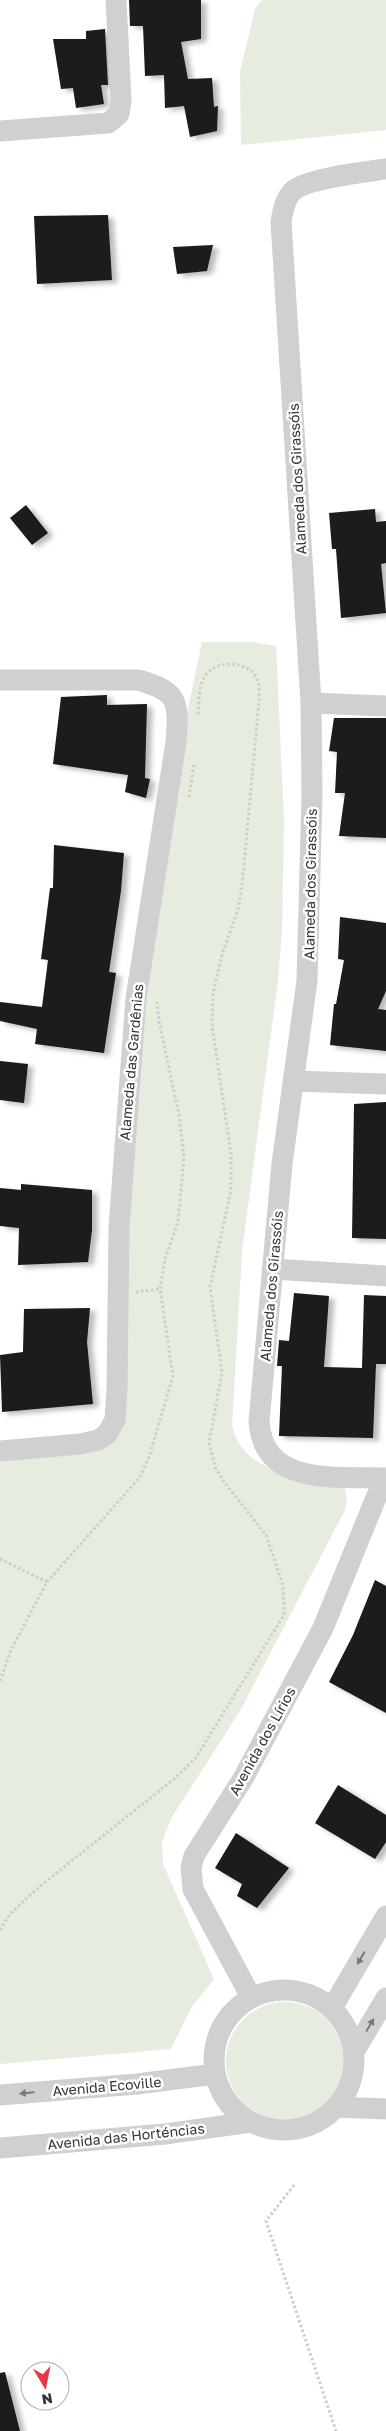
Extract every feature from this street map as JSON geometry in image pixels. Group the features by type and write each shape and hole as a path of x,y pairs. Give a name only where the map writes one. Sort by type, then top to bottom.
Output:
{"street":[{"path":"0,131 108,122 119,114 122,100 116,0"},
{"name":"Alameda dos Girassóis","path":"385,1478 329,1476 288,1469 272,1458 266,1450 260,1438 259,1422 272,1269 293,1081 308,981 312,796 311,703 281,222 284,204 295,190 335,177 386,170"},
{"name":"Alameda das Gardênias","path":"0,680 138,680 158,685 169,692 175,703 177,721 176,742 136,998 119,1228 116,1410 113,1426 107,1434 98,1440 80,1444 0,1451"},
{"path":"311,703 386,706"},
{"path":"293,1081 386,1084"},
{"path":"272,1269 386,1276"},
{"name":"Avenida dos Lírios","path":"250,1997 193,1889 191,1868 194,1856 244,1777 323,1628 385,1478"},
{"path":"332,2008 386,1916"},
{"name":"Avenida das Horténcias","path":"273,1990 296,1990 318,1998 332,2008 350,2033 354,2052 354,2072 348,2090 336,2107 318,2121 296,2129 273,2129 251,2122 234,2110 222,2094 214,2074 213,2054 219,2031 232,2012 250,1997 273,1990"},
{"path":"354,2052 386,1998"},
{"name":"Avenida Ecoville","path":"0,2095 137,2084 214,2074"},
{"path":"336,2107 386,2109"},
{"name":"Avenida das Horténcias","path":"0,2148 165,2134 251,2122"}],"path":[{"path":"0,1930 10,1914 39,1887 195,1759 284,1615 283,1585 266,1535 225,1483 214,1464 209,1443 222,1372 210,1287 231,1190 231,1154 212,1024 214,994 221,958 238,909 242,886 259,701 259,688 254,674 242,665 228,664 215,667 206,675 200,688 198,716"},
{"path":"188,799 194,763"},
{"path":"0,1681 11,1650 47,1582 140,1477 149,1457 173,1376 160,1289 165,1259 178,1222 184,1157 179,1115 158,1021 156,995"},
{"path":"0,1559 47,1582"},
{"path":"294,2185 266,2220 336,2431"}],"shaded area":[{"path":"262,0 386,0 386,130 241,145 240,72 255,9"},
{"path":"202,642 251,642 276,646 284,820 282,930 278,980 242,1252 232,1426 241,1446 255,1460 268,1467 340,1485 345,1489 347,1500 345,1510 240,1711 172,1817 162,1842 163,1864 214,1979 191,2008 171,2049 0,2064 0,1461 104,1446 135,1053 185,723"},
{"path":"285,2002 308,2006 327,2019 340,2038 344,2061 340,2084 327,2103 308,2116 285,2120 262,2116 243,2103 230,2084 226,2061 230,2038 243,2019 262,2006"}],"building":[{"path":"129,0 201,0 201,39 181,42 188,79 212,78 214,107 218,106 217,131 190,137 184,106 165,108 164,75 145,76 143,26 130,26"},
{"path":"105,29 108,85 101,85 104,104 76,108 73,88 61,89 53,39 86,39 86,31"},
{"path":"108,215 112,280 37,284 34,216"},
{"path":"213,245 207,271 177,274 173,247"},
{"path":"26,505 48,533 32,545 10,518"},
{"path":"375,509 376,522 386,521 386,563 381,564 386,613 341,618 336,549 332,549 329,513"},
{"path":"107,695 107,705 147,704 145,778 150,779 146,798 125,792 128,775 53,764 61,697"},
{"path":"334,718 386,718 386,838 339,836 345,793 335,793 337,752 329,751"},
{"path":"54,845 124,853 121,891 109,972 116,973 104,1053 35,1044 37,1029 0,1021 0,1002 42,1007 48,960 41,959 50,888 53,888"},
{"path":"340,917 386,923 386,991 378,1009 386,1010 386,1051 330,1045 334,1004 336,1004 344,960 338,959"},
{"path":"0,1061 28,1064 24,1103 0,1100"},
{"path":"386,1102 386,1239 352,1238 354,1104"},
{"path":"21,1184 92,1190 92,1230 88,1262 18,1265 19,1228 0,1226 0,1188 21,1190"},
{"path":"294,1293 329,1296 324,1367 362,1368 364,1295 386,1296 386,1364 376,1364 373,1438 279,1436 282,1366 277,1366 279,1340 289,1341"},
{"path":"90,1308 87,1342 93,1404 2,1412 0,1355 23,1352 24,1309"},
{"path":"375,1580 386,1586 386,1713 329,1682 353,1635"},
{"path":"338,1785 386,1815 386,1842 375,1859 315,1823"},
{"path":"236,1833 289,1868 257,1908 237,1896 242,1884 215,1868"},
{"path":"5,2372 20,2431 0,2431 0,2373"}]}
